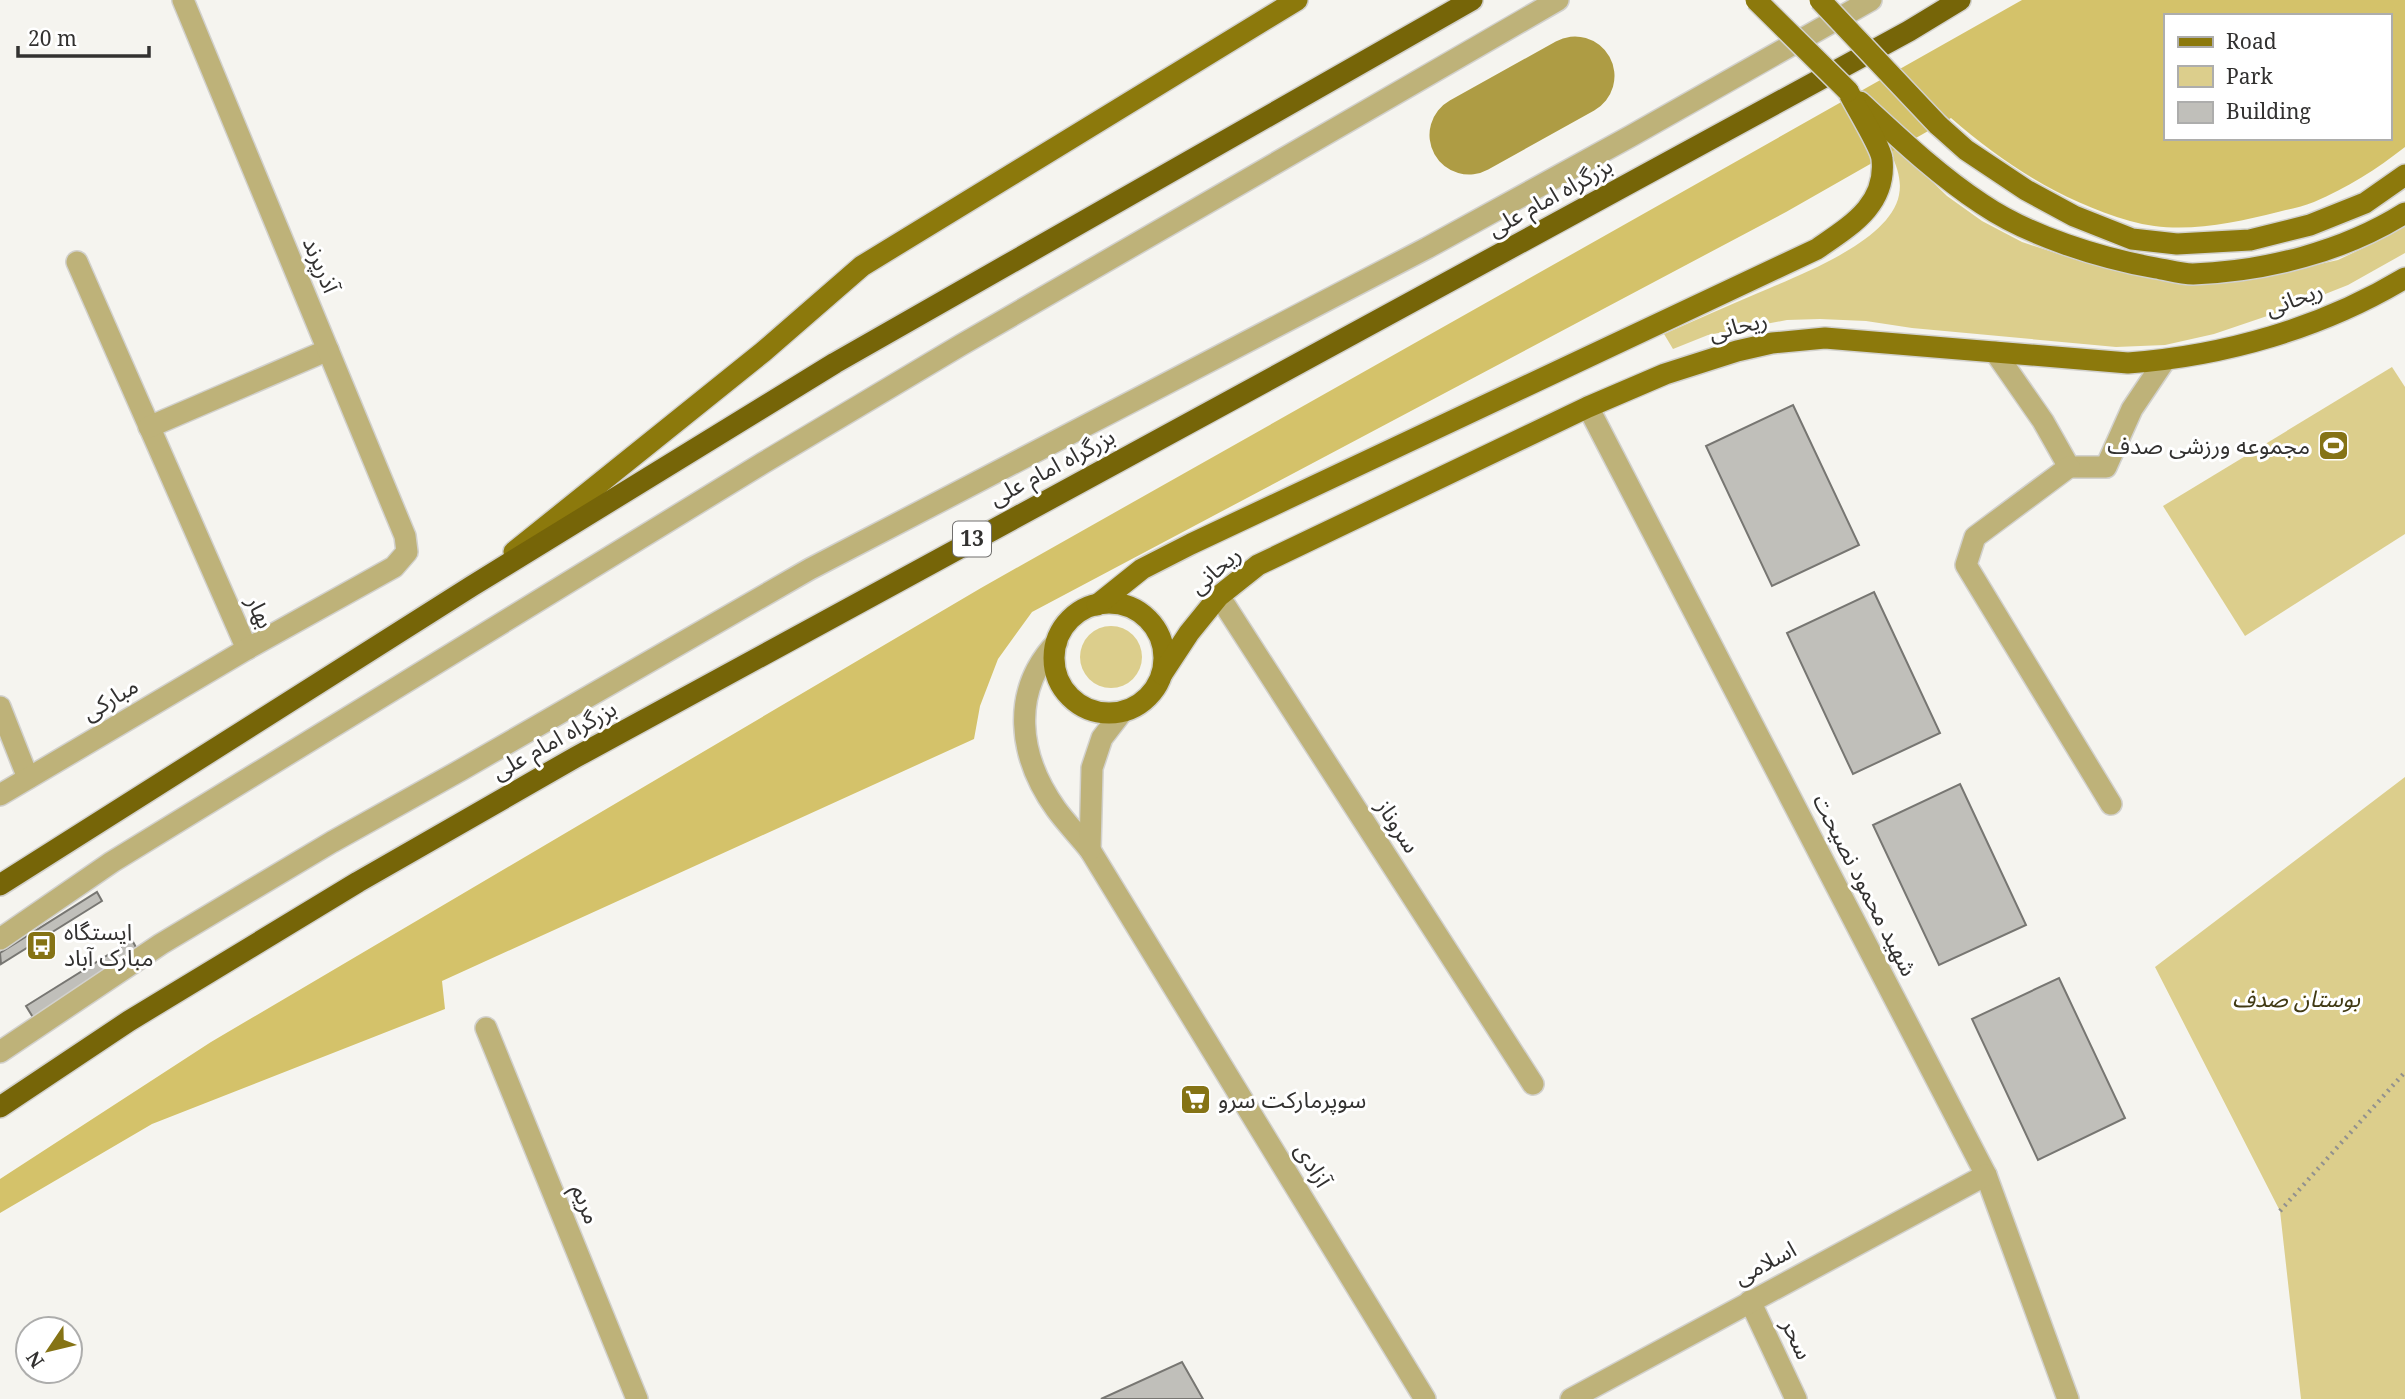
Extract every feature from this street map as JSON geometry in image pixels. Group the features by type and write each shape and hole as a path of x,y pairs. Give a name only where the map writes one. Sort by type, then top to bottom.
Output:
{"highway":[{"path":"0,885 472,586 835,363 1472,0"},
{"name":"بزرگراه امام علی","path":"0,1107 130,1021 358,882 576,757 1897,38 1960,0"}],"main road":[{"path":"472,586 763,352 862,266 1297,0"},
{"path":"1756,0 1848,91 1920,157 1983,206 2033,231 2078,248 2141,265 2190,274 2275,265 2342,245 2405,213"},
{"path":"1820,0 1938,125 1976,157 2026,190 2074,216 2132,239 2177,244 2250,240 2310,225 2365,203 2405,175"},
{"path":"1097,605 1142,569 1191,544 1817,249 1856,222 1879,193 1882,157 1848,91"},
{"name":"ریحانی","path":"1161,674 1219,596 1258,565 1588,407 1665,374 1737,351 1772,343 1825,338 2128,363 2165,360 2228,349 2280,333 2363,300 2405,278"},
{"path":"1116,604 1134,609 1149,621 1160,636 1164,655 1156,687 1136,707 1122,712 1106,713 1075,702 1056,675 1054,659 1057,642 1072,618 1097,605 1116,604"}],"street":[{"name":"آذرپرند","path":"183,0 405,536 407,551"},
{"path":"0,939 112,862 763,463 961,345 1558,0"},
{"path":"0,1052 161,944 321,849 810,569 1427,248 1871,0"},
{"name":"بهار","path":"77,262 247,649 394,567 407,551"},
{"path":"149,427 328,350"},
{"path":"1996,352 2043,421 2069,467"},
{"path":"2111,804 1966,565 1975,537 2069,467 2106,467 2132,409 2165,360"},
{"name":"شهید محمود نصیحت","path":"1588,407 1986,1175 2068,1399"},
{"name":"سروناز","path":"1219,596 1534,1084"},
{"name":"آزادی","path":"1057,642 1044,656 1026,693 1023,726 1030,760 1055,808 1090,850 1425,1399"},
{"name":"مبارکی","path":"0,794 247,649"},
{"path":"0,706 28,778"},
{"path":"1090,850 1092,768 1101,738 1122,712"},
{"name":"مریم","path":"486,1028 637,1399"},
{"name":"اسلامی","path":"1570,1399 1986,1175"},
{"name":"سحر","path":"1750,1301 1796,1399"}],"path":[{"path":"2280,1211 2405,1073"}],"green space":[{"path":"1875,126 1947,196 1982,221 2022,242 2138,275 2183,284 2297,269 2338,260 2380,240 2405,222 2405,253 2348,285 2282,311 2214,334 2165,345 2116,347 1912,328 1866,321 1820,319 1787,320 1708,335 1673,349 1664,334 1817,267 1861,242 1879,228 1892,212 1900,186 1897,168"},
{"name":"مجموعه ورزشی صدف","path":"2392,367 2405,387 2405,534 2245,636 2163,506"},
{"path":"1111,626 1123,628 1133,635 1140,645 1140,669 1133,679 1123,686 1111,688 1099,686 1089,679 1082,669 1080,657 1082,645 1089,635 1099,628"},
{"name":"بوستان صدف","path":"2405,777 2405,1399 2301,1399 2280,1211 2155,967"}],"shaded area":[{"path":"2022,0 2405,0 2405,147 2338,191 2305,205 2241,220 2204,226 2148,225 2105,213 2057,192 2013,166 1951,118 1786,212 1032,612 998,659 980,706 974,739 442,981 445,1009 152,1124 0,1213 0,1179 211,1042 981,588"}],"building":[{"path":"1793,405 1859,545 1772,586 1706,446"},
{"path":"1874,592 1940,733 1853,774 1787,633"},
{"path":"1960,784 2026,925 1939,965 1873,825"},
{"path":"97,892 102,901 1,964 0,953"},
{"path":"132,940 139,953 34,1019 26,1006"},
{"path":"2059,978 2125,1118 2038,1160 1972,1019"},
{"path":"1182,1362 1203,1399 1101,1399"}],"waterway":[{"path":"1469,135 1575,76"}],"place":[{"name":"مجموعه ورزشی صدف","path":"2333,446"},
{"name":"ایستگاه مبارک آباد","path":"41,945"},
{"name":"سوپرمارکت سرو","path":"1195,1100"}]}
